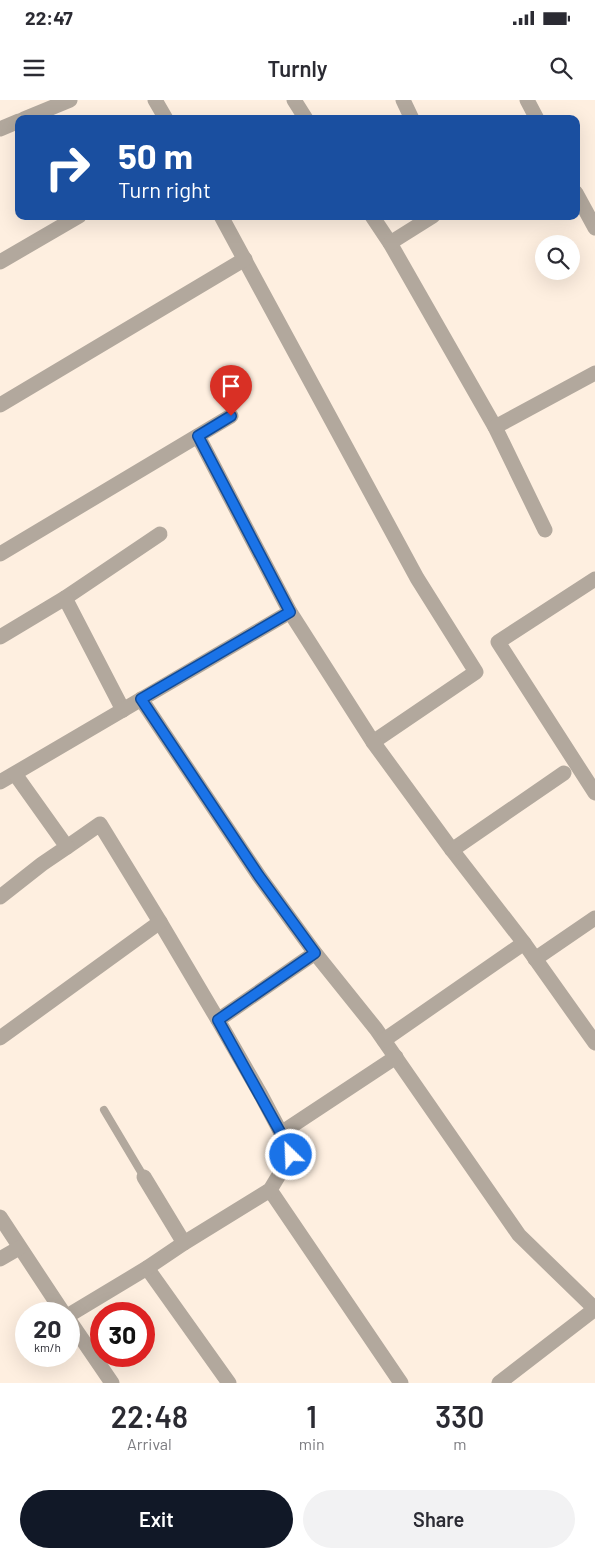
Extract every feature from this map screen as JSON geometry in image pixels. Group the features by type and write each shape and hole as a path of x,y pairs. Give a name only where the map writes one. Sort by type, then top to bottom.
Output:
{"street":[{"path":"33,115 68,100"},
{"path":"156,100 164,115"},
{"path":"294,100 303,115"},
{"path":"403,100 410,115"},
{"path":"527,100 535,115"},
{"path":"0,129 15,123"},
{"path":"580,200 595,228"},
{"path":"0,262 72,220"},
{"path":"223,220 417,578 476,672 373,742"},
{"path":"375,220 390,243 495,427 545,530"},
{"path":"390,243 427,220"},
{"path":"0,405 245,260"},
{"path":"495,427 595,373"},
{"path":"0,554 231,416"},
{"path":"198,436 290,612 373,742 452,850 524,943 595,1043"},
{"path":"0,637 65,598 160,534"},
{"path":"595,579 498,642 595,793"},
{"path":"65,598 123,710"},
{"path":"0,782 290,612"},
{"path":"141,699 259,876 315,953 384,1040 519,1235 595,1309 499,1383"},
{"path":"14,774 67,847"},
{"path":"452,850 564,774"},
{"path":"0,897 42,864 100,824 218,1020 281,1133 291,1155 270,1190 80,1308"},
{"path":"535,959 595,918"},
{"path":"0,1038 160,922"},
{"path":"384,1040 524,943"},
{"path":"218,1020 315,953"},
{"path":"281,1133 396,1058"},
{"path":"144,1176 184,1243"},
{"path":"270,1190 401,1383"},
{"path":"0,1218 56,1302"},
{"path":"0,1259 19,1248"},
{"path":"147,1268 229,1383"},
{"path":"80,1336 112,1383"}],"lane":[{"path":"104,1110 144,1176"}],"route":[{"path":"231,416 198,436 290,612 141,699 259,876 315,953 218,1020 268,1108 291,1155"}]}
